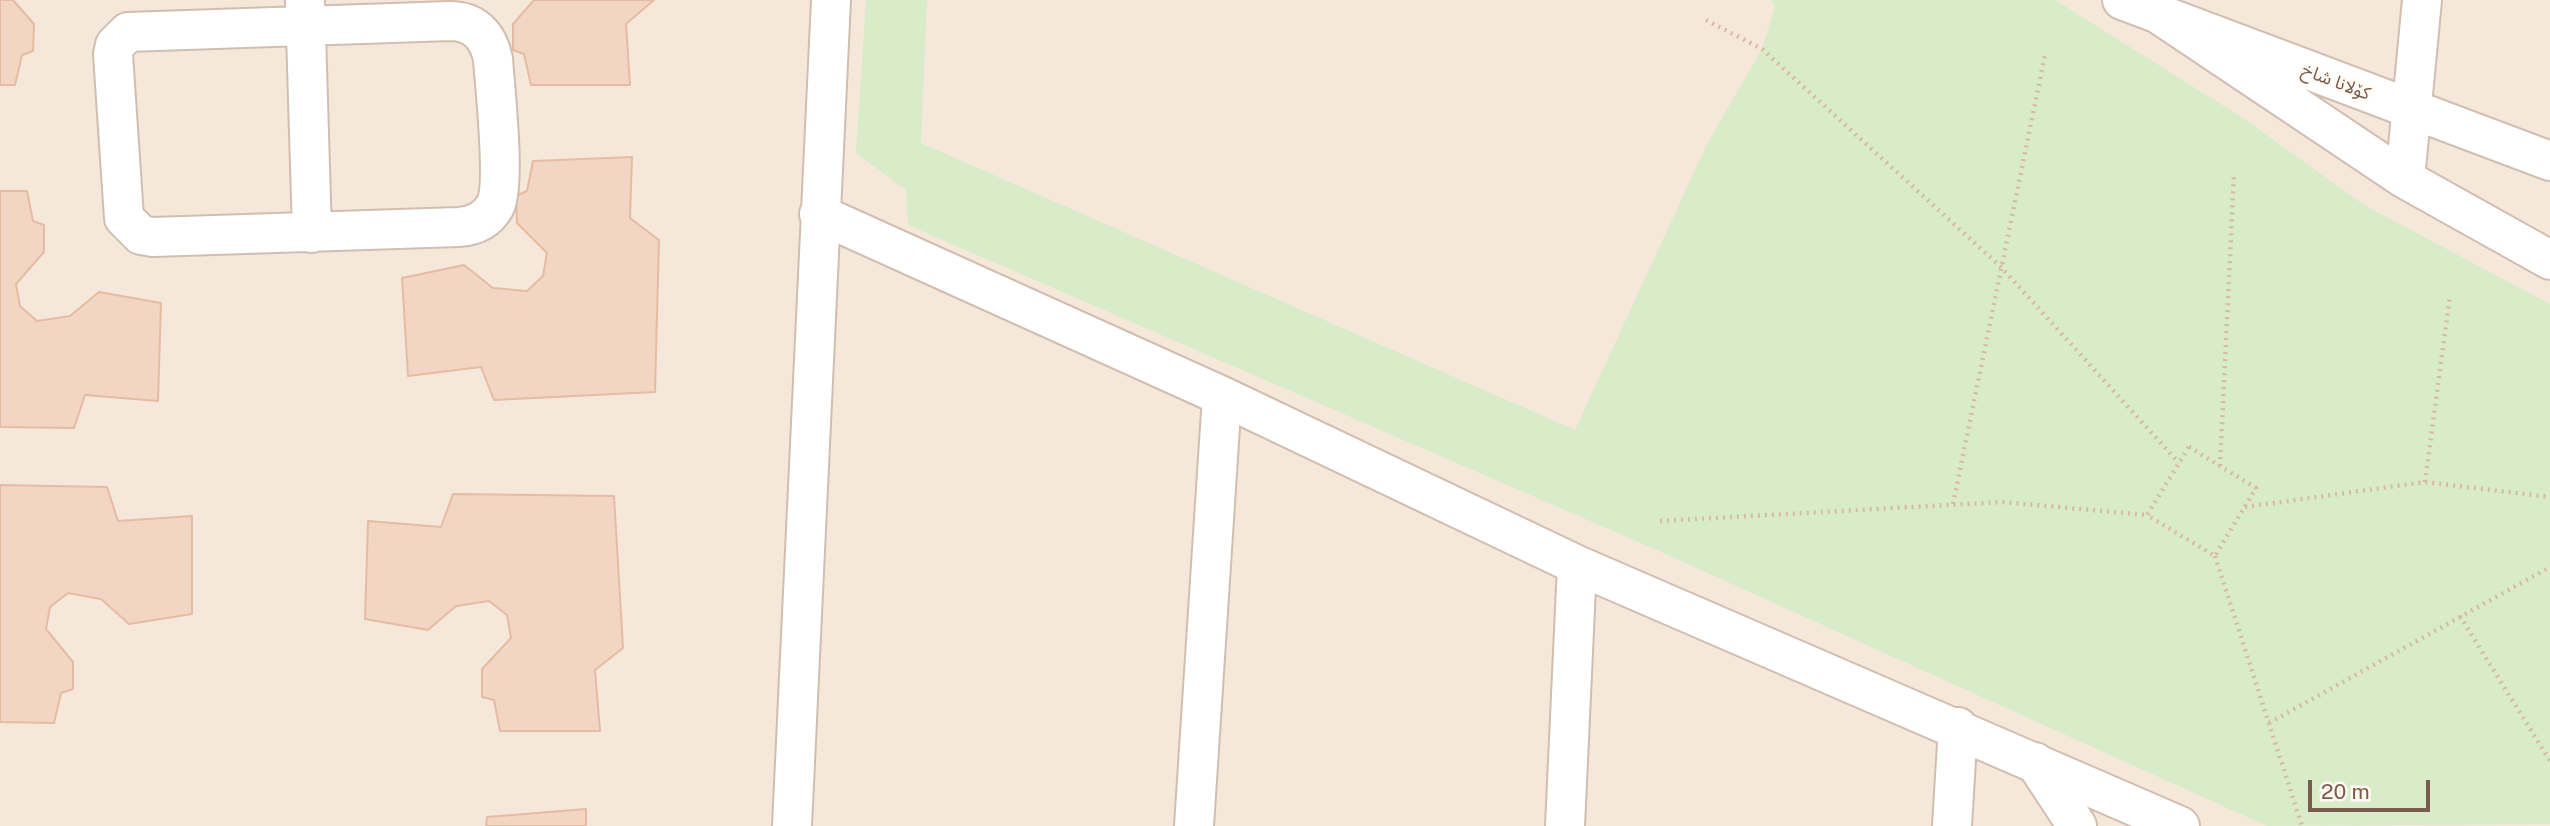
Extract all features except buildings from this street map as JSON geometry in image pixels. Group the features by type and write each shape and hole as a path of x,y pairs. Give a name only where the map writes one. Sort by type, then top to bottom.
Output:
{"street":[{"path":"792,826 831,0"},
{"path":"2405,179 2422,0"},
{"path":"2139,6 2405,179 2550,260"},
{"name":"کۆلانا شاخ","path":"2139,6 2550,161"},
{"path":"305,13 312,233"},
{"path":"305,13 460,21 480,30 487,38 493,59 499,193 490,214 470,226 312,233 153,237 141,235 131,228 122,206 113,54 121,37 138,29 305,13"},
{"path":"819,214 1222,396 1577,565 1958,727 2180,826"},
{"path":"1194,826 1222,396"},
{"path":"1565,826 1577,565"},
{"path":"1952,826 1958,727"},
{"path":"2035,762 2077,826"}],"path":[{"path":"1706,20 1762,49 2001,267 2179,463"},
{"path":"1953,504 2045,55"},
{"path":"2220,467 2234,174"},
{"path":"2425,482 2451,295"},
{"path":"2147,515 2189,447 2256,488 2215,556"},
{"path":"2244,507 2425,482 2550,497"},
{"path":"1660,521 2002,502 2147,515 2215,556 2302,826"},
{"path":"2269,723 2550,567"},
{"path":"2460,617 2550,761"}],"shaded area":[{"path":"0,0 2550,0 2550,826 0,826"}],"green space":[{"path":"866,0 927,0 921,143 1575,430 1707,144 1762,49 1775,6 1770,0 2055,0 2243,118 2364,205 2550,304 2550,824 2267,826 1650,547 908,225 906,190 856,153"}]}
